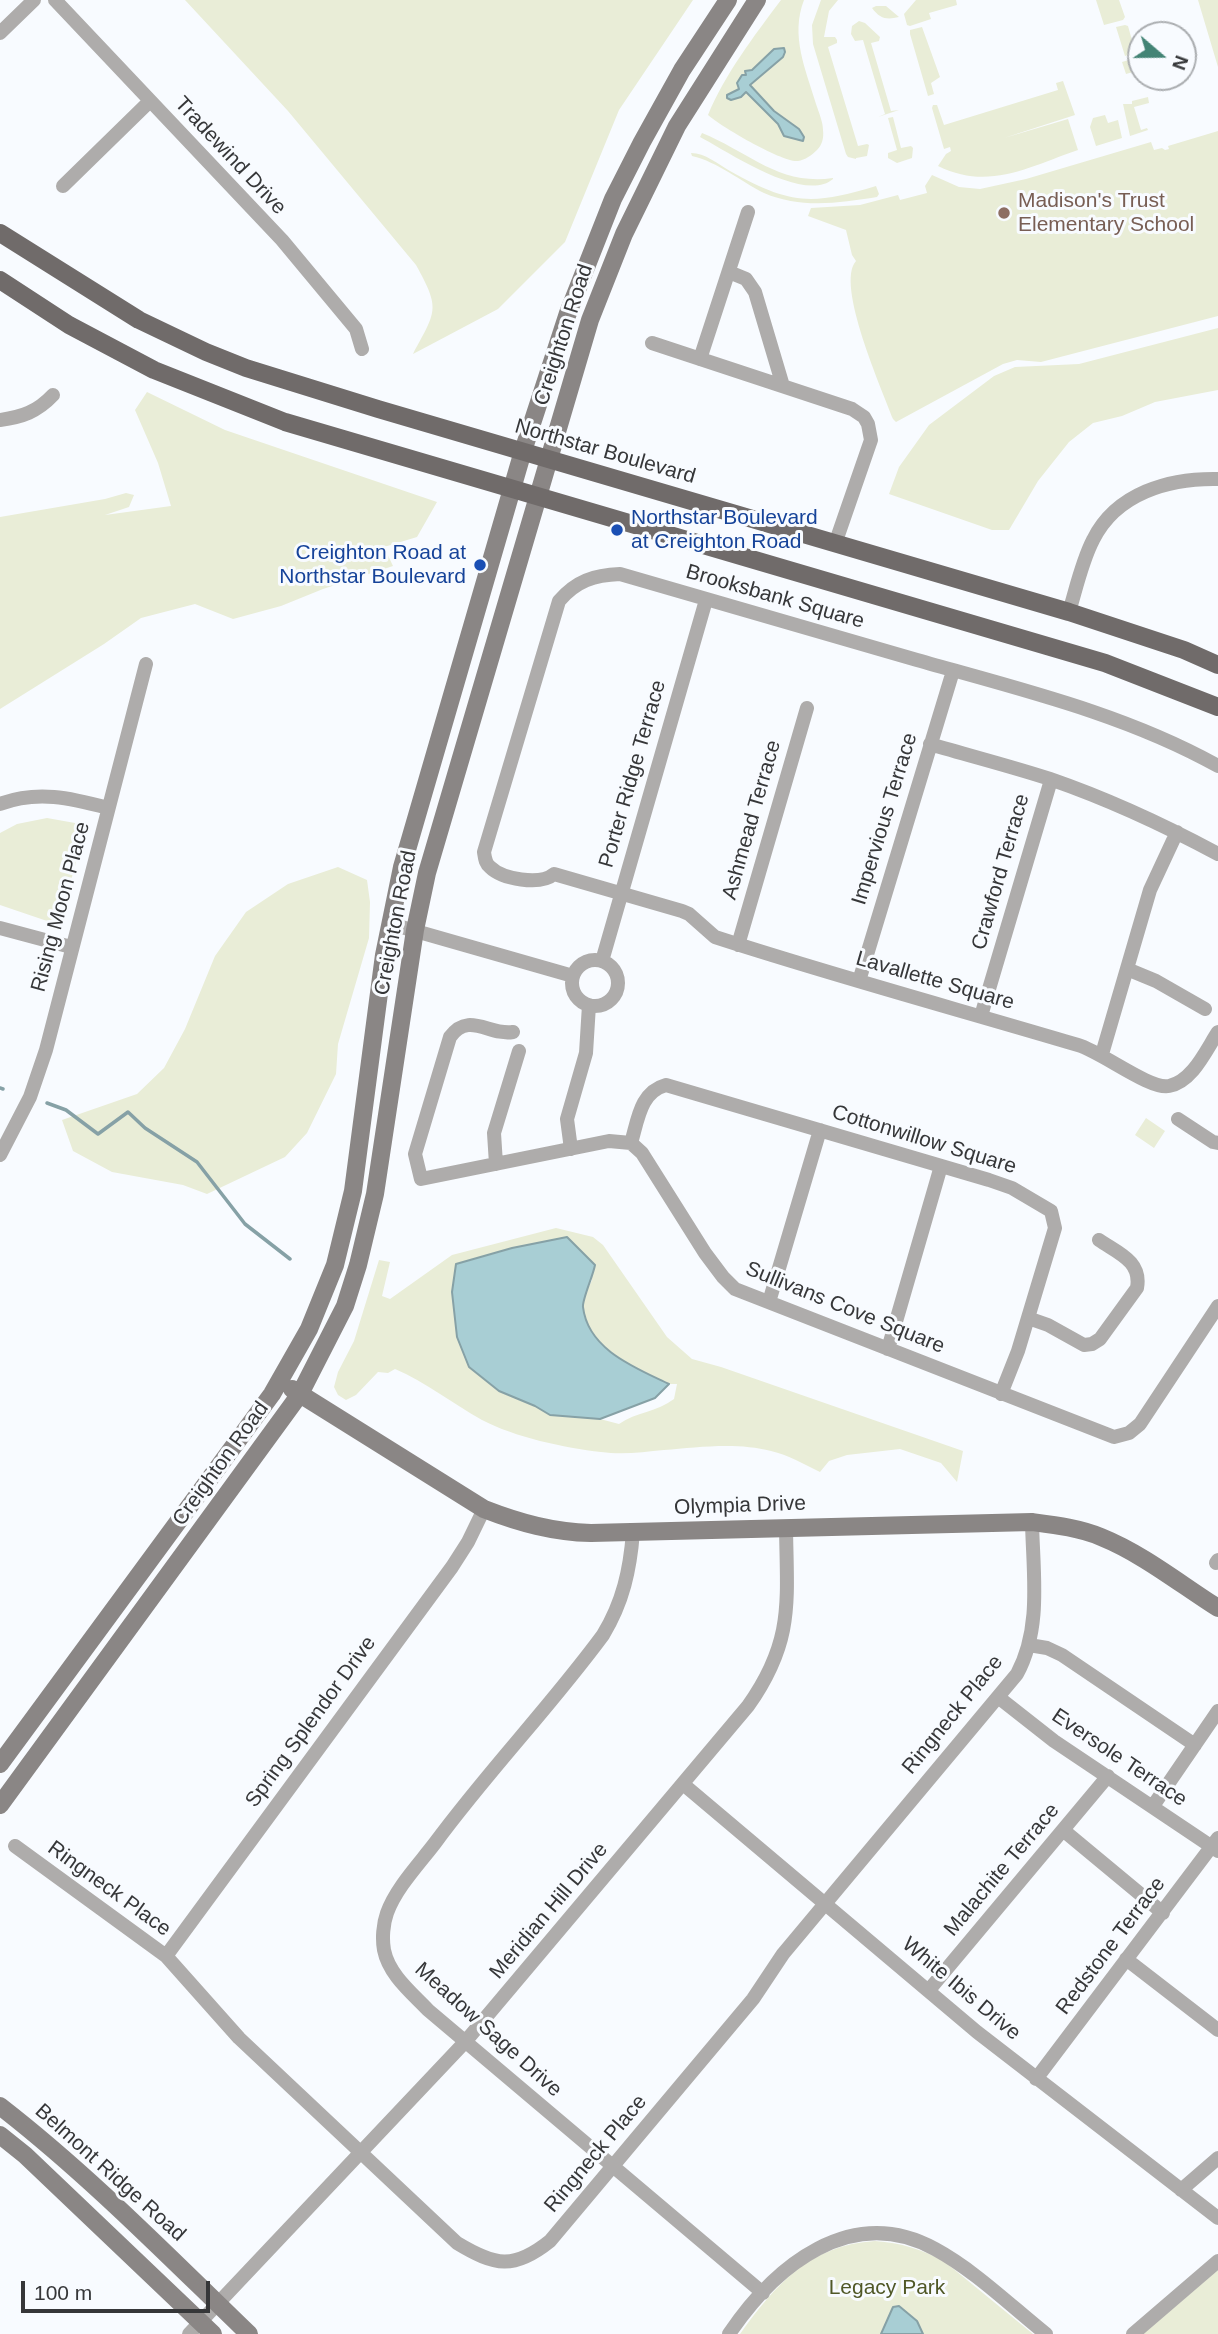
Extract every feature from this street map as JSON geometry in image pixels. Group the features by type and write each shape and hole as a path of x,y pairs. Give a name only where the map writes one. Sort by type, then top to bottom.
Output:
{"main road":[{"name":"Northstar Boulevard","path":"0,233 139,320 206,352 291,383 1069,612 1218,664"},
{"path":"0,280 112,349 197,388 285,422 1105,663 1218,707"}],"street":[{"path":"0,33 34,0"},
{"name":"Tradewind Drive","path":"55,0 282,240 356,329 362,349"},
{"name":"Creighton Road","path":"0,1763 281,1381 309,1329 335,1265 353,1191 384,955 402,867 523,451 568,313 613,199 682,70 728,0"},
{"name":"Creighton Road","path":"0,1805 300,1394 345,1306 375,1194 426,873 590,320 624,234 684,113 757,0"},
{"path":"63,186 150,101"},
{"path":"700,359 748,212"},
{"path":"729,272 746,279 755,292 783,386"},
{"path":"652,344 852,409 864,417 870,431 870,449 835,544"},
{"path":"0,420 23,416 41,407 53,396"},
{"path":"1069,612 1093,540 1126,499 1156,486 1218,479"},
{"name":"Brooksbank Square","path":"620,894 554,874 547,880 533,882 491,869 485,861 484,852 559,601 568,590 580,582 602,575 620,574 953,670 1118,721 1175,744 1218,766"},
{"name":"Porter Ridge Terrace","path":"602,961 706,600"},
{"name":"Rising Moon Place","path":"0,1155 30,1097 46,1050 146,664"},
{"name":"Impervious Terrace","path":"859,981 953,670"},
{"name":"Ashmead Terrace","path":"737,944 807,708"},
{"path":"930,744 1051,780 1119,806 1218,854"},
{"name":"Crawford Terrace","path":"981,1016 1051,780"},
{"path":"0,804 27,796 47,795 108,808"},
{"path":"1102,1054 1150,890 1177,832"},
{"name":"Lavallette Square","path":"620,894 689,914 715,937 1087,1047 1155,1085 1169,1086 1185,1078 1218,1032"},
{"path":"391,924 573,976"},
{"path":"0,928 71,947"},
{"path":"602,961 615,972 617,989 613,997 606,1002 589,1005 575,994 573,976 584,962 602,961"},
{"path":"1127,969 1156,981 1205,1009"},
{"path":"571,1149 567,1119 586,1053 589,1005"},
{"path":"513,1032 504,1034 465,1024 456,1029 450,1037 415,1154 421,1179 609,1141 631,1143"},
{"path":"496,1164 495,1133 519,1051"},
{"name":"Cottonwillow Square","path":"631,1143 643,1101 650,1092 666,1085 1012,1188 1051,1211 1055,1228 1002,1394"},
{"path":"1178,1119 1218,1143"},
{"path":"769,1302 820,1130"},
{"name":"Sullivans Cove Square","path":"631,1143 642,1153 723,1277 735,1289 1114,1437 1129,1433 1140,1424 1218,1306"},
{"path":"888,1349 942,1166"},
{"path":"1028,1318 1048,1325 1084,1345 1100,1339 1137,1288 1139,1278 1132,1262 1099,1240"},
{"name":"Olympia Drive","path":"281,1381 484,1509 518,1522 567,1532 1032,1522 1100,1536 1136,1554 1218,1608"},
{"name":"Spring Splendor Drive","path":"166,1956 452,1567 484,1509"},
{"name":"Ringneck Place","path":"15,1846 166,1956 239,2038 457,2243 491,2261 532,2255 550,2241 614,2166 753,1999 783,1954 1017,1674 1029,1645 1034,1619 1032,1522"},
{"name":"Meridian Hill Drive","path":"200,2330 218,2304 466,2042 748,1706 764,1684 774,1663 786,1621 786,1528"},
{"name":"Meadow Sage Drive","path":"633,1532 626,1585 616,1614 603,1635 470,1796 408,1879 387,1913 384,1951 390,1967 428,2010 763,2293"},
{"path":"1029,1645 1047,1648 1062,1655 1195,1745"},
{"name":"Eversole Terrace","path":"998,1697 1054,1741 1216,1845"},
{"path":"1153,1806 1218,1711"},
{"name":"Malachite Terrace","path":"929,1990 1108,1776"},
{"name":"White Ibis Drive","path":"682,1784 1036,2079 1218,2218"},
{"path":"1063,1830 1163,1913"},
{"name":"Redstone Terrace","path":"1036,2079 1216,1845"},
{"path":"1126,1959 1218,2030"},
{"name":"Belmont Ridge Road","path":"0,2106 42,2139 109,2199 249,2334"},
{"name":"Belmont Ridge Road","path":"0,2135 26,2155 200,2330"},
{"path":"1181,2190 1218,2158"},
{"path":"729,2334 763,2293 795,2261 825,2244 848,2236 877,2235 923,2243 951,2258 1046,2334"},
{"path":"1133,2334 1218,2261"}],"green space":[{"path":"185,0 693,0 619,110 565,242 498,309 413,354 433,310 429,292 416,265 288,111"},
{"path":"781,0 804,0 800,13 799,40 823,127 823,139 819,148 798,161 766,150 708,115 731,70"},
{"path":"821,0 838,0 829,11 824,37 835,37 837,40 837,43 828,47 858,146 869,145 867,156 856,159 846,154 813,44 812,25"},
{"path":"916,0 956,0 957,5 929,13 931,19 910,26 907,25 904,14"},
{"path":"1096,0 1119,0 1125,17 1104,25"},
{"path":"1198,0 1218,0 1218,67"},
{"path":"886,6 899,17 881,16 872,8"},
{"path":"859,21 880,37 879,41 871,43 891,111 899,110 878,117 885,114 863,40 855,41 851,34 852,26"},
{"path":"1127,26 1127,56 1125,56 1116,27"},
{"path":"922,27 940,77 931,83 934,94 928,96 910,34 910,30"},
{"path":"1127,60 1127,74 1126,74 1122,62"},
{"path":"1063,81 1075,115 1004,138 1068,119 1078,150 1025,169 992,176 957,173 938,166 951,151 950,147 944,149 933,105 937,105 944,125 1058,90 1056,83"},
{"path":"1148,97 1149,103 1134,107 1141,130 1148,130 1130,136 1123,104 1132,104 1132,101"},
{"path":"1105,115 1108,123 1118,120 1122,138 1096,146 1090,127 1093,118"},
{"path":"893,117 901,148 913,148 912,158 897,163 888,158 888,153 897,150 888,118"},
{"path":"1218,131 1218,316 1041,362 1017,360 1003,364 896,422 893,419 862,337 856,313 851,291 851,273 856,261 846,230 808,216 811,208 860,205 898,195 900,200 927,193 925,186 932,175 959,187 980,189 1026,179 1151,142 1154,150 1165,150 1169,149 1168,146"},
{"path":"702,133 780,172 796,177 833,179 820,185 804,185 785,180 728,153 700,137"},
{"path":"691,153 706,157 751,182 785,196 817,199 876,186 879,194 877,197 834,203 806,203 778,198 764,193 720,167 692,156"},
{"path":"1218,328 1218,390 1155,402 1122,416 1093,423 1069,442 1038,481 1009,530 992,530 889,494 899,467 929,425 994,376 1015,367 1079,364"},
{"path":"147,392 225,430 437,502 417,537 384,547 393,566 281,606 233,619 195,604 141,618 0,709 0,517 126,493 134,495 129,507 105,515 171,506 158,463 135,410"},
{"path":"47,818 75,823 81,839 62,906 50,922 0,905 0,833 17,824"},
{"path":"338,867 367,880 370,902 369,938 338,1044 336,1074 307,1133 285,1157 207,1194 183,1185 112,1172 73,1151 62,1120 137,1094 164,1068 185,1029 215,956 246,912 288,884"},
{"path":"1146,1118 1165,1131 1154,1148 1135,1135"},
{"path":"556,1228 593,1237 603,1245 667,1337 692,1359 963,1451 957,1482 941,1463 900,1449 847,1455 829,1461 820,1472 796,1460 758,1448 732,1446 617,1453 556,1445 524,1437 482,1420 418,1380 395,1369 388,1373 378,1372 356,1395 346,1400 338,1395 334,1387 338,1372 354,1341 379,1260 390,1262 382,1296 390,1299 452,1255","holes":["566,1237 592,1280 583,1306 586,1321 593,1333 603,1345 629,1364 669,1384 677,1384 674,1399 619,1424 600,1419 550,1415 499,1391 457,1264 512,1248"]},
{"name":"Legacy Park","path":"875,2241 911,2247 945,2262 1033,2334 740,2334 767,2299 797,2270 832,2250"},
{"path":"1218,2270 1218,2334 1143,2334"}],"water":[{"path":"784,48 783,57 750,85 774,111 799,129 804,137 803,141 784,136 778,124 746,92 741,97 731,100 727,98 727,95 739,89 737,83 742,75 746,75 745,71 752,70 774,49"},
{"path":"567,1237 595,1265 583,1307 594,1335 616,1356 669,1384 655,1398 600,1419 550,1415 499,1391 469,1367 457,1337 452,1292 456,1264 512,1248"},
{"path":"899,2306 917,2321 923,2334 881,2334 893,2307"}],"waterway":[{"path":"47,1103 66,1110 98,1134 128,1112 145,1128 197,1162 245,1224 290,1259"}],"place":[{"name":"Madison's Trust Elementary School","path":"1004,213"},
{"name":"Northstar Boulevard at Creighton Road","path":"617,530"},
{"name":"Creighton Road at Northstar Boulevard","path":"480,565"}]}
